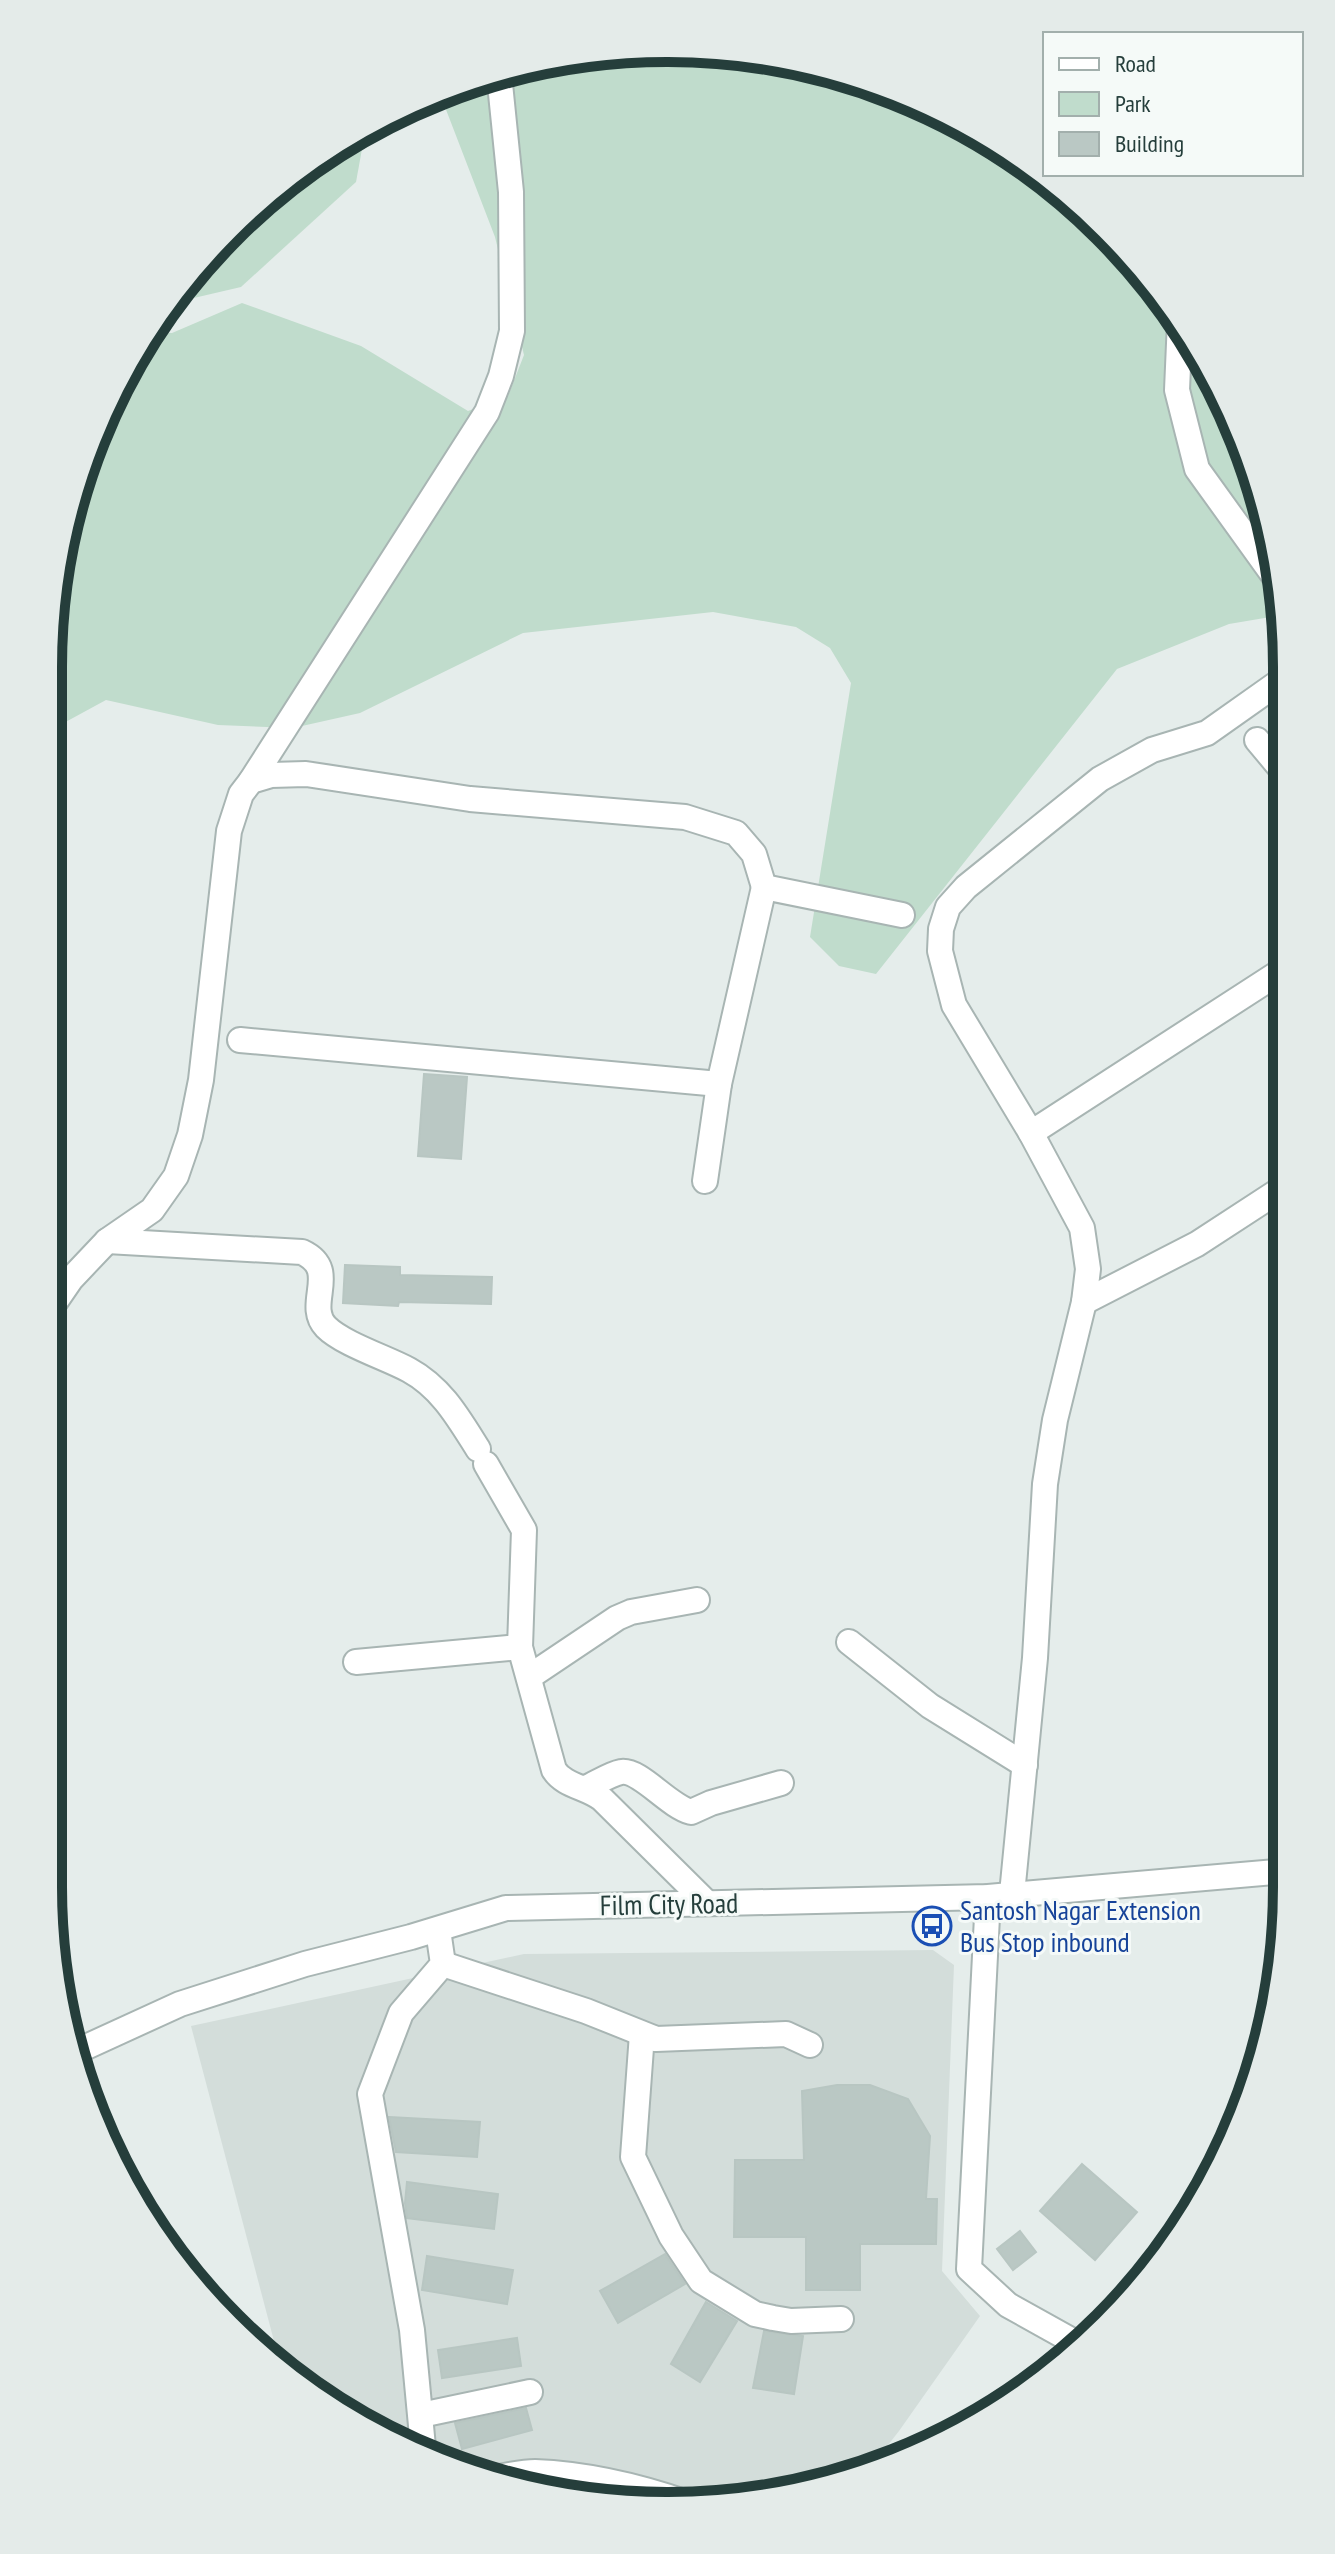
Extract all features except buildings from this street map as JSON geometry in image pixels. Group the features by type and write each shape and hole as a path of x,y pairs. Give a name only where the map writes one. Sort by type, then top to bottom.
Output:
{"street":[{"path":"62,1292 107,1241 152,1210 176,1176 190,1135 201,1080 229,831 241,794 487,412 501,376 512,331 512,300 511,192 500,86"},
{"path":"1179,344 1177,390 1197,469 1263,561"},
{"path":"1070,2339 1008,2305 969,2269 1000,1896 1025,1765 1045,1484 1055,1420 1084,1302 1088,1269 1082,1228 1031,1133 954,1005 940,951 941,929 948,907 966,887 1100,779 1152,750 1207,733 1273,686"},
{"path":"1257,740 1273,759"},
{"path":"251,781 271,775 306,774 470,799 685,817 736,833 754,854 764,887 719,1084 705,1181"},
{"path":"764,887 902,915"},
{"path":"1031,1133 1273,976"},
{"path":"240,1040 719,1084"},
{"path":"1084,1302 1197,1244 1273,1195"},
{"path":"107,1241 302,1252 316,1258 321,1268 320,1313 324,1325 335,1334 412,1372 450,1404 524,1530 520,1647 554,1770 564,1781 586,1788 602,1799 707,1903"},
{"path":"529,1677 617,1618 631,1612 697,1600"},
{"path":"849,1642 930,1706 1025,1765"},
{"path":"356,1662 520,1647"},
{"path":"586,1788 620,1772 634,1772 678,1809 691,1812 711,1803 781,1783"},
{"name":"Film City Road","path":"84,2048 180,2004 305,1964 438,1930 506,1908 1000,1896 1273,1872"},
{"path":"423,2440 412,2330 370,2094 401,2013 443,1964 438,1930"},
{"path":"443,1964 586,2011 656,2039 786,2034 810,2045"},
{"path":"642,2034 633,2157 671,2236 701,2281 755,2314 791,2321 841,2319"},
{"path":"421,2415 530,2392"},
{"path":"522,2474 591,2478 654,2492"}],"shaded area":[{"path":"933,1950 954,1965 942,2271 980,2316 882,2452 824,2471 747,2487 668,2492 588,2487 511,2471 436,2446 365,2411 276,2348 191,2026 524,1954"}],"green space":[{"path":"628,63 707,63 747,67 824,83 862,94 935,124 1004,164 1067,212 1123,268 1171,331 1211,400 1241,473 1261,549 1271,617 1229,624 1117,669 876,974 839,966 810,937 851,683 830,648 796,627 713,612 523,633 360,713 293,728 218,725 106,700 62,724 63,628 67,588 83,511 94,473 124,400 163,333 172,333 242,303 361,346 468,411 508,396 524,355 495,237 444,105 511,83 588,67"},
{"path":"363,144 356,182 241,287 187,300 212,268 268,212 331,164"}],"place":[{"name":"Santosh Nagar Extension Bus Stop inbound","path":"932,1926"}]}
